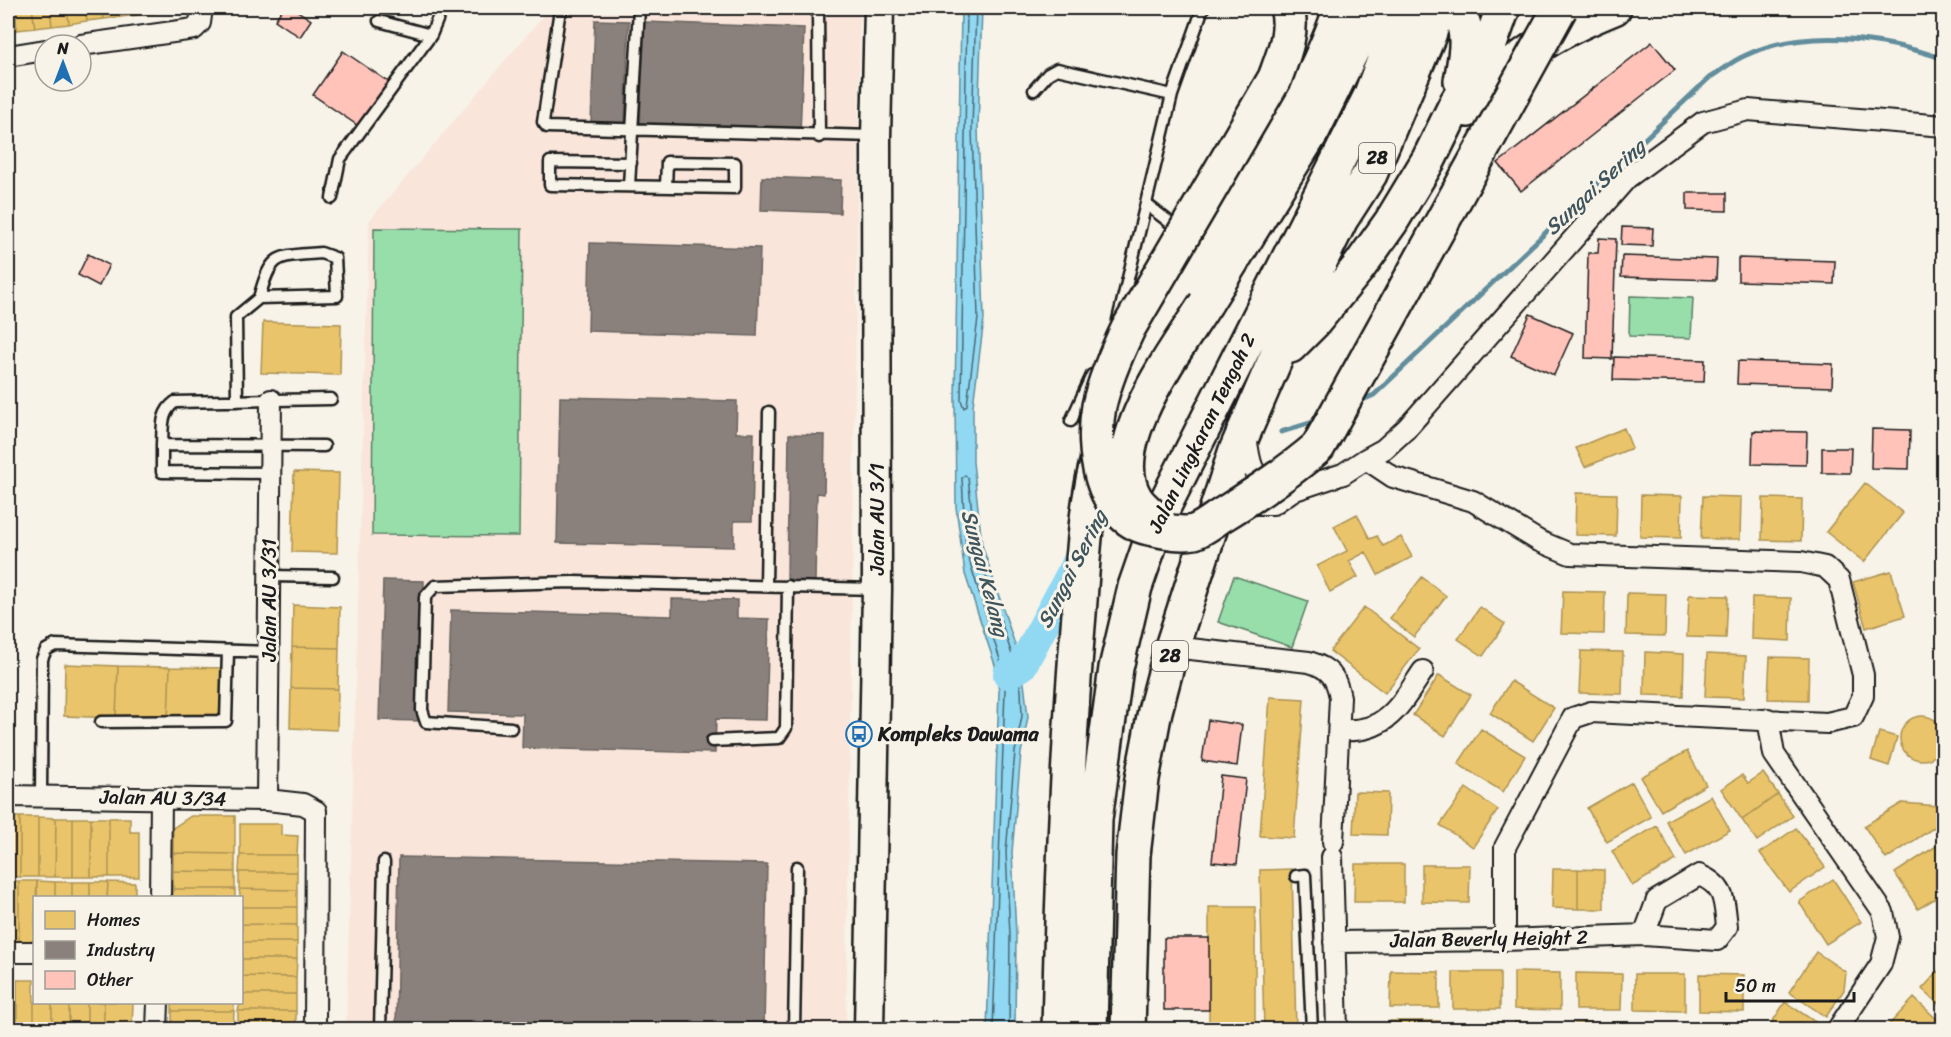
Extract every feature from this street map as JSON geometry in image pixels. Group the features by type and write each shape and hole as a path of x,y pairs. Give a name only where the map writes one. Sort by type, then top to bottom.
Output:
{"highway":[{"path":"1287,8 1290,18 1286,48 1275,78 1128,329 1108,372 1099,406 1096,437 1103,480 1116,507 1133,524 1169,532 1195,531 1287,474 1318,447 1392,317 1512,90 1560,8"},
{"path":"1169,532 1136,499 1127,467 1129,446 1138,417 1157,381 1313,130 1373,8"},
{"name":"Jalan Lingkaran Tengah 2","path":"1090,1029 1095,819 1116,668 1125,625 1161,512 1370,97 1404,8"},
{"name":"Jalan Lingkaran Tengah 2","path":"1128,1029 1133,855 1144,768 1155,711 1172,647 1207,535 1236,453 1278,359 1300,302 1341,219 1371,174 1438,8"},
{"path":"1457,8 1466,28 1468,42 1457,102"},
{"path":"1278,359 1314,322 1359,267 1391,222 1429,159 1457,102 1489,47 1503,8"},
{"path":"1429,159 1490,85 1537,44 1614,8"},
{"path":"1059,1029 1074,671 1090,498 1110,422 1157,328 1283,128 1342,13"}],"main road":[{"name":"Jalan AU 3/1","path":"869,1029 877,589 876,136 879,8"}],"street":[{"path":"93,43 194,29 200,23 202,8"},
{"path":"8,56 33,52"},
{"path":"1207,535 1247,503 1273,504 1292,491 1343,474 1384,449 1406,429 1627,178 1703,122 1748,110 1944,126"},
{"name":"Jalan AU 3/31","path":"267,800 271,400"},
{"path":"1245,433 1253,471 1258,478 1292,491"},
{"path":"1366,459 1393,477 1473,501 1539,541 1570,554 1801,562 1825,567 1839,580 1863,675 1863,696 1853,717 1827,723 1591,712 1573,718 1505,847 1505,940"},
{"path":"1172,647 1309,662 1325,667 1337,679 1340,697 1332,849 1337,1029"},
{"path":"1339,730 1360,732 1385,722 1423,671"},
{"path":"1768,719 1774,754 1883,912 1888,937 1881,964 1836,1029"},
{"name":"Jalan AU 3/34","path":"8,796 267,800 303,804 316,811 315,1029"},
{"path":"160,896 161,798"},
{"name":"Jalan Beverly Height 2","path":"1334,942 1505,940 1644,935"},
{"path":"8,952 33,952"},
{"path":"158,1004 158,1029"}],"lane":[{"path":"332,198 340,159 431,35 442,8"},
{"path":"563,8 559,16 543,122 547,127 876,136"},
{"path":"628,186 639,8"},
{"path":"818,8 819,136"},
{"path":"1114,330 1119,320 1172,95 1203,8"},
{"path":"379,21 431,35"},
{"path":"1034,90 1047,74 1057,69 1172,95"},
{"path":"631,163 550,162 550,185 628,186 666,187 735,188 735,163 667,162 666,187"},
{"path":"1146,204 1206,250"},
{"path":"237,401 236,317 259,298 267,268 282,257 321,253 335,258 338,296 259,298"},
{"path":"1071,421 1100,360"},
{"path":"269,473 162,472 166,409 176,402 331,399"},
{"path":"766,586 769,412"},
{"path":"162,445 324,447"},
{"path":"269,576 333,577"},
{"path":"511,728 426,722 422,710 425,597 435,586 573,582 877,589"},
{"path":"712,741 779,738 786,728 788,586"},
{"path":"41,796 42,659 46,650 55,645 268,652"},
{"path":"101,722 226,721 228,651"},
{"path":"380,1029 384,862"},
{"path":"794,1029 797,867"},
{"path":"1296,876 1305,876 1312,1029"}],"shaded area":[{"path":"550,8 860,8 846,1029 346,1030 369,221"}],"green space":[{"path":"374,228 522,229 519,536 372,535"},
{"path":"1630,296 1693,298 1691,338 1629,336"},
{"path":"1234,576 1308,601 1292,647 1218,622"}],"water":[{"name":"Sungai Kelang","path":"961,8 982,8 978,128 984,319 973,406 973,462 982,545 1022,666 1028,717 1021,753 1012,852 1016,935 1015,1029 987,1029 999,691 995,665 965,574 956,507 955,400"}],"building: Homes":[{"path":"8,8 15,8 17,30 8,31"},
{"path":"15,8 32,8 35,28 17,30"},
{"path":"32,8 50,8 52,26 35,28"},
{"path":"50,8 67,8 69,24 52,26"},
{"path":"67,8 85,8 87,21 69,24"},
{"path":"85,8 102,8 104,19 87,21"},
{"path":"102,8 120,8 121,17 104,19"},
{"path":"120,8 138,8 139,15 121,17"},
{"path":"138,8 155,8 156,13 139,15"},
{"path":"263,322 341,324 340,375 261,373"},
{"path":"1624,428 1632,448 1585,467 1576,448"},
{"path":"294,472 339,473 337,553 292,552"},
{"path":"1865,483 1903,513 1864,562 1826,532"},
{"path":"1576,493 1617,494 1616,536 1575,535"},
{"path":"1641,495 1682,496 1681,538 1640,537"},
{"path":"1703,496 1741,497 1740,539 1701,539"},
{"path":"1763,498 1802,499 1801,541 1762,540"},
{"path":"1357,514 1370,539 1377,536 1383,546 1401,537 1412,557 1378,575 1366,552 1349,561 1358,577 1330,592 1317,566 1347,551 1334,526"},
{"path":"1891,571 1905,616 1866,628 1853,582"},
{"path":"1422,577 1446,596 1414,637 1390,618"},
{"path":"1563,591 1605,592 1604,634 1561,633"},
{"path":"1627,593 1666,594 1665,636 1626,635"},
{"path":"1689,595 1728,596 1726,638 1687,637"},
{"path":"1752,597 1791,598 1790,641 1751,639"},
{"path":"293,605 340,607 339,648 292,647"},
{"path":"1364,607 1419,649 1385,693 1330,651"},
{"path":"1480,607 1505,624 1483,656 1458,639"},
{"path":"292,647 339,648 338,689 291,688"},
{"path":"1581,651 1623,652 1622,694 1579,693"},
{"path":"1645,652 1684,654 1683,696 1644,695"},
{"path":"1707,654 1746,656 1744,698 1705,697"},
{"path":"1770,657 1809,658 1808,700 1768,699"},
{"path":"65,664 118,666 116,718 64,716"},
{"path":"118,666 170,667 168,719 116,718"},
{"path":"170,667 222,668 220,721 168,719"},
{"path":"1439,675 1471,695 1445,736 1413,715"},
{"path":"1511,681 1554,708 1533,741 1490,713"},
{"path":"291,688 338,689 337,730 290,728"},
{"path":"1270,697 1304,699 1294,838 1260,836"},
{"path":"1922,716 1931,717 1938,722 1943,729 1943,747 1938,754 1931,759 1922,760 1913,759 1906,754 1901,747 1900,738 1901,729 1906,722 1913,717"},
{"path":"1481,729 1525,756 1503,792 1458,764"},
{"path":"1879,732 1897,737 1889,766 1871,760"},
{"path":"1687,751 1706,785 1661,811 1641,777"},
{"path":"1763,773 1778,794 1742,820 1721,789 1742,775 1748,783"},
{"path":"1632,782 1651,817 1607,842 1587,808"},
{"path":"1466,788 1498,810 1473,847 1440,825"},
{"path":"1355,792 1388,793 1387,835 1353,834"},
{"path":"1778,794 1793,816 1757,841 1742,820"},
{"path":"1711,796 1730,830 1686,855 1666,821"},
{"path":"1902,803 1939,806 1944,813 1944,821 1886,859 1864,826"},
{"path":"191,816 235,816 235,854 173,853 173,828"},
{"path":"8,817 20,817 20,877 8,876"},
{"path":"20,817 38,817 38,877 20,877"},
{"path":"38,817 56,818 55,877 38,877"},
{"path":"56,818 73,818 73,877 55,877"},
{"path":"73,818 91,818 91,877 73,877"},
{"path":"91,818 109,818 109,877 91,877"},
{"path":"109,818 130,818 130,832 139,832 139,877 109,877"},
{"path":"240,824 281,824 281,835 298,836 297,855 240,855"},
{"path":"1657,826 1676,860 1632,886 1612,851"},
{"path":"1796,828 1825,867 1789,892 1760,853"},
{"path":"1944,841 1944,893 1918,909 1895,873"},
{"path":"173,853 235,854 235,872 173,871"},
{"path":"240,855 297,855 297,872 239,872"},
{"path":"1355,864 1404,864 1404,902 1354,902"},
{"path":"1422,865 1470,865 1469,903 1422,902"},
{"path":"1292,869 1296,1030 1264,1030 1260,870"},
{"path":"1553,869 1578,869 1578,909 1552,908"},
{"path":"1578,869 1604,870 1604,909 1578,909"},
{"path":"173,871 235,872 235,889 173,889"},
{"path":"239,872 297,872 297,890 239,889"},
{"path":"1833,879 1861,922 1826,944 1799,902"},
{"path":"8,881 19,881 19,941 8,940"},
{"path":"19,881 37,881 36,896 33,896 33,941 19,941"},
{"path":"37,881 55,882 55,896 37,896"},
{"path":"55,882 72,882 72,896 55,896"},
{"path":"72,882 90,882 90,896 72,896"},
{"path":"90,882 108,882 107,896 90,896"},
{"path":"108,882 135,883 135,896 107,896"},
{"path":"173,889 235,889 235,896 173,896"},
{"path":"239,889 297,890 297,907 243,907 243,896 240,896"},
{"path":"243,907 297,907 297,925 243,924"},
{"path":"1209,907 1255,907 1255,1030 1209,1030"},
{"path":"243,924 297,925 297,942 243,942"},
{"path":"243,942 297,942 297,959 243,959"},
{"path":"1816,952 1846,972 1844,990 1826,1017 1789,992"},
{"path":"243,959 297,959 296,977 243,976"},
{"path":"1944,965 1944,1009 1922,989"},
{"path":"1391,971 1439,972 1439,1008 1390,1008"},
{"path":"1453,972 1500,972 1500,1009 1453,1009"},
{"path":"1514,972 1560,973 1560,1010 1514,1009"},
{"path":"1576,973 1622,974 1621,1010 1576,1010"},
{"path":"1635,974 1685,974 1685,1011 1635,1010"},
{"path":"1699,974 1744,975 1744,1012 1699,1011"},
{"path":"243,976 296,977 296,994 243,994"},
{"path":"8,980 17,980 17,1030 8,1030"},
{"path":"17,980 33,980 34,1030 17,1030"},
{"path":"243,994 296,994 296,1011 238,1011 240,1004 243,1004"},
{"path":"1914,998 1944,1026 1944,1030 1884,1030"},
{"path":"1785,1002 1820,1025 1817,1030 1767,1030"},
{"path":"34,1004 52,1004 52,1030 34,1030"},
{"path":"52,1004 69,1004 69,1030 52,1030"},
{"path":"69,1004 87,1004 87,1030 69,1030"},
{"path":"87,1004 104,1004 104,1030 87,1030"},
{"path":"104,1004 133,1004 132,1030 104,1030"},
{"path":"172,1004 234,1004 234,1011 172,1011"},
{"path":"172,1011 234,1011 233,1029 172,1028"},
{"path":"238,1011 296,1011 296,1029 238,1028"},
{"path":"1390,1021 1439,1021 1439,1030 1390,1030"},
{"path":"1452,1022 1500,1022 1500,1030 1452,1030"},
{"path":"1514,1022 1560,1023 1560,1030 1514,1030"},
{"path":"1575,1023 1621,1023 1621,1030 1575,1030"},
{"path":"1635,1024 1684,1024 1684,1030 1635,1030"},
{"path":"1699,1024 1743,1025 1743,1030 1699,1030"},
{"path":"172,1028 233,1029 172,1030"},
{"path":"238,1028 296,1029 296,1030 238,1030"}],"building: Industry":[{"path":"595,20 629,21 625,124 591,123"},
{"path":"644,22 804,28 800,135 640,129"},
{"path":"762,177 841,180 840,213 761,210"},
{"path":"590,243 760,248 757,336 588,331"},
{"path":"560,397 737,401 736,433 754,433 752,521 734,521 734,547 557,543"},
{"path":"789,434 825,435 824,494 817,493 815,581 787,581"},
{"path":"383,580 424,581 420,721 379,720"},
{"path":"672,599 737,600 737,618 769,619 766,720 716,719 715,753 522,748 523,714 448,712 451,610 672,616"},
{"path":"399,857 767,864 764,1030 396,1030"}],"building: Other":[{"path":"283,8 293,8 311,20 300,37 275,20"},
{"path":"1652,42 1675,70 1521,191 1498,163"},
{"path":"343,51 390,83 360,127 313,95"},
{"path":"1687,193 1727,193 1727,211 1687,210"},
{"path":"1622,227 1653,228 1652,246 1621,245"},
{"path":"1599,238 1616,239 1612,359 1585,358 1588,253 1598,253"},
{"path":"88,254 109,265 99,286 78,275"},
{"path":"1622,256 1717,259 1716,280 1621,277"},
{"path":"1738,258 1835,261 1834,284 1738,281"},
{"path":"1530,314 1573,333 1554,375 1511,356"},
{"path":"1614,357 1705,360 1704,382 1613,380"},
{"path":"1738,361 1833,364 1832,387 1737,384"},
{"path":"1872,429 1910,430 1909,469 1871,468"},
{"path":"1753,431 1807,432 1806,465 1752,464"},
{"path":"1822,448 1851,448 1850,473 1822,473"},
{"path":"1208,720 1242,725 1237,766 1202,761"},
{"path":"1221,776 1246,779 1237,864 1212,862"},
{"path":"1164,938 1209,938 1209,1010 1164,1010"}],"waterway":[{"name":"Sungai Sering","path":"1358,402 1374,395 1709,78 1735,61 1767,47 1792,41 1818,39 1870,41 1944,59"},
{"name":"Sungai Sering","path":"1281,432 1317,421"},
{"name":"Sungai Sering","path":"1008,674 1022,666 1084,549"}],"place":[{"name":"Kompleks Dawama","path":"859,734"}]}
